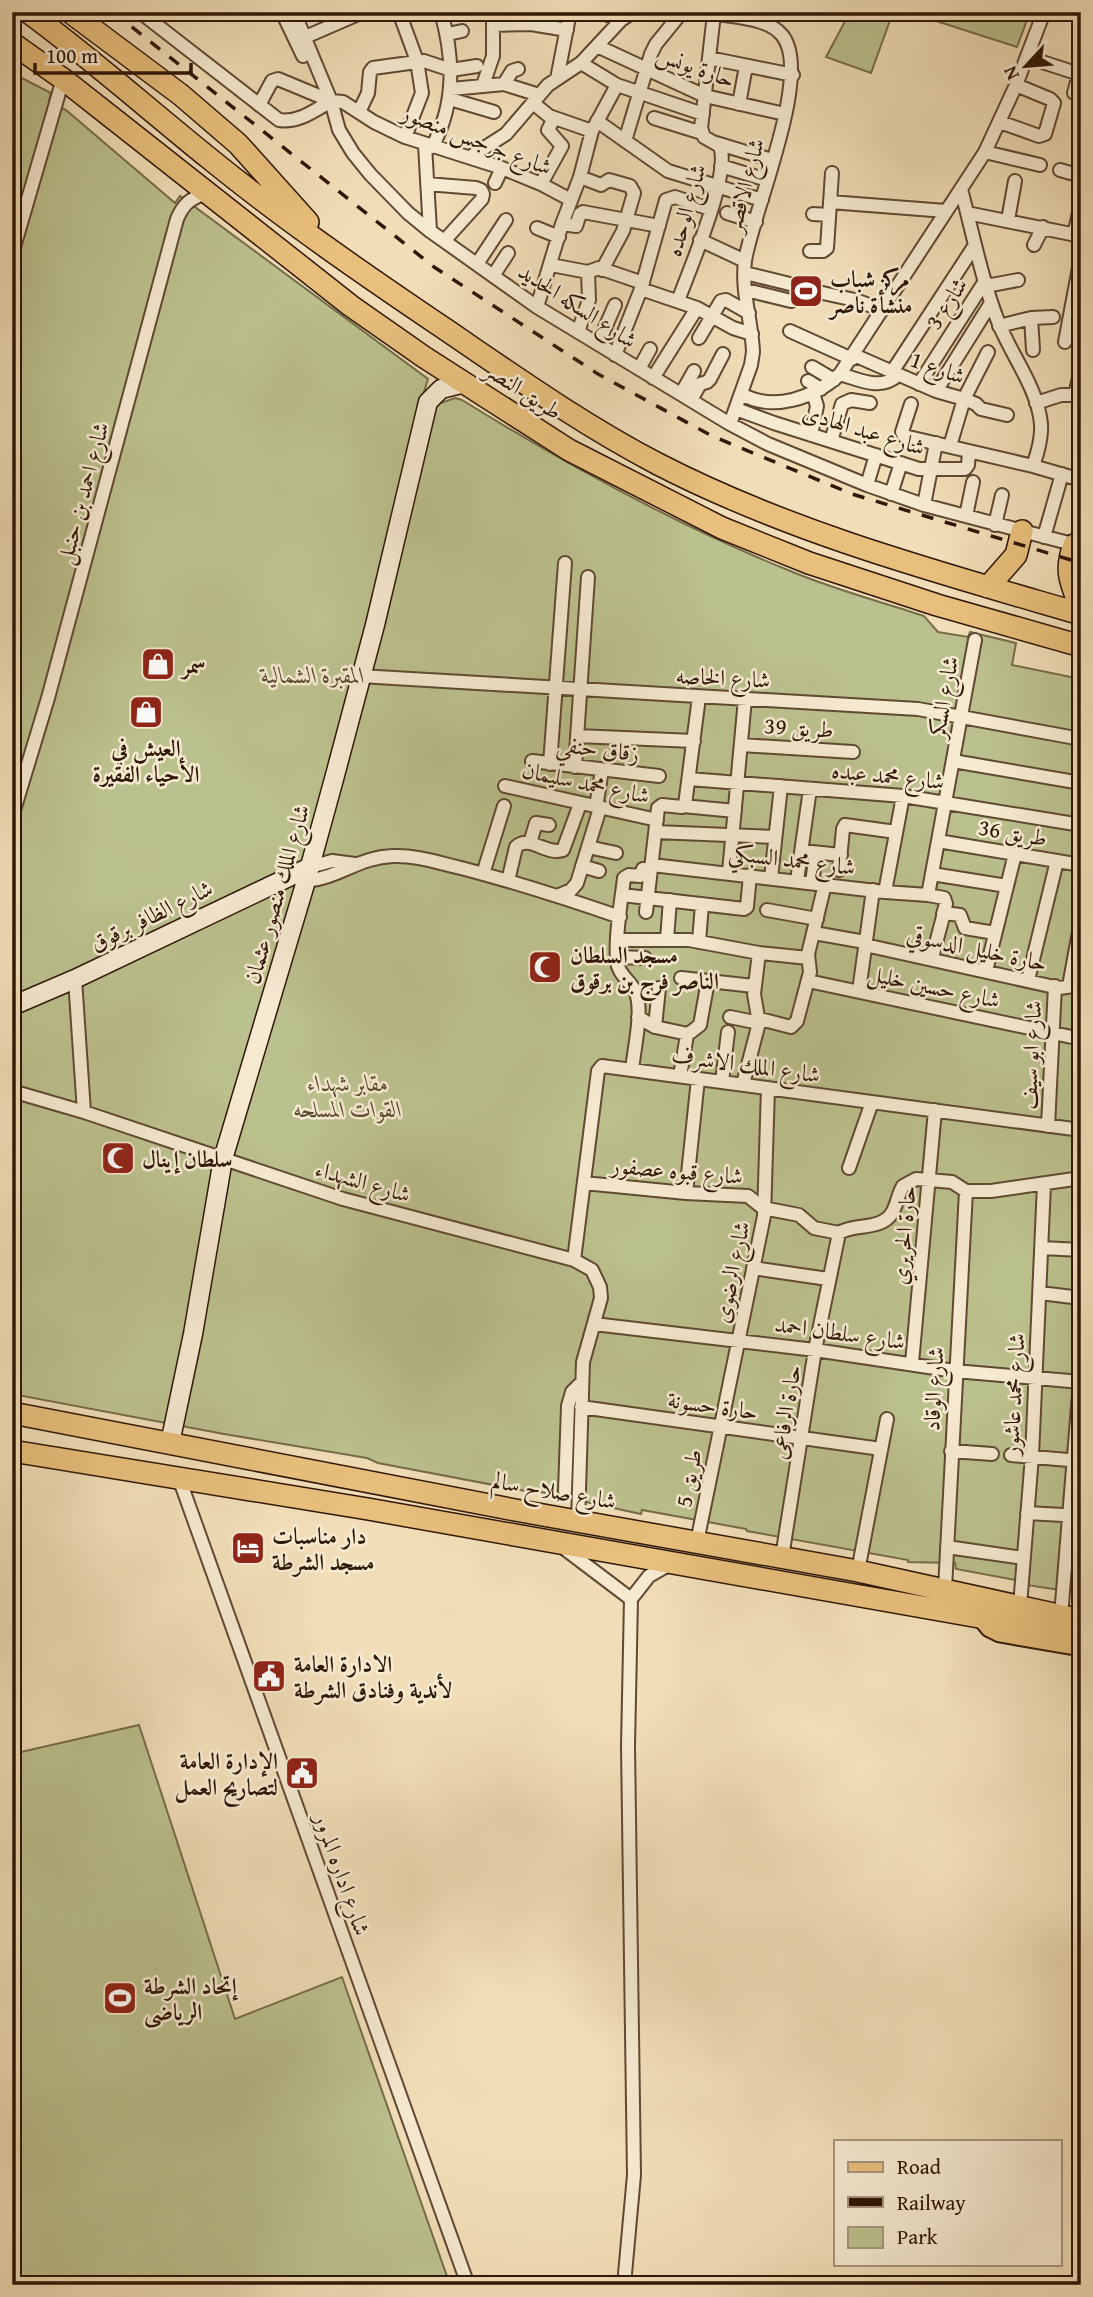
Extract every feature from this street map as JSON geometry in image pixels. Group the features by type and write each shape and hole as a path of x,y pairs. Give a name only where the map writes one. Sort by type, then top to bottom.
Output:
{"highway":[{"name":"طريق النصر","path":"28,12 213,162 355,267 509,373 657,464 728,498 811,532 988,587 1081,611"},
{"path":"70,12 181,95 238,144 280,188 326,246"},
{"name":"طريق النصر","path":"12,43 62,79 351,306 569,450 722,528 809,563 948,608 1081,646"},
{"path":"351,306 366,303 370,294 355,267"},
{"path":"500,405 493,386 501,376 509,373"},
{"path":"988,587 1016,555 1022,531"},
{"path":"1077,546 1068,559 1068,571 1081,611"},
{"name":"شارع صلاح سالم","path":"14,1412 578,1521 859,1571 1071,1618"},
{"path":"15,1449 981,1616 1080,1644"}],"main road":[{"name":"شارع الملك منصور عثمان","path":"170,1443 223,1159 308,874 375,625 428,402 441,389 465,383"},
{"name":"شارع الظافر برقوق","path":"12,1006 308,874"}],"street":[{"path":"140,12 279,120 289,121 331,101"},
{"path":"282,12 310,69 331,101"},
{"path":"294,12 331,101"},
{"path":"303,38 362,12"},
{"path":"399,12 417,61 422,98 405,137"},
{"path":"430,231 427,184 429,146 445,119 450,94 451,70 447,34 441,12"},
{"path":"557,79 570,12"},
{"path":"600,12 622,16 634,12"},
{"path":"625,141 656,44 682,12"},
{"path":"741,394 751,400 779,402 815,392 837,377 853,357 985,152 1016,85 1044,12"},
{"name":"شارع الاقصر","path":"711,13 756,17 783,36 792,54 793,75 745,267 752,334 751,365 730,424"},
{"name":"شارع الوحده","path":"678,301 718,187 721,166 722,151 702,133 711,13"},
{"path":"470,157 506,134 557,79 581,63 622,16"},
{"path":"483,85 493,56 493,19 566,30"},
{"path":"447,34 462,31"},
{"name":"حارة يونس","path":"597,46 705,96 785,114"},
{"path":"1027,57 1078,73 1080,77 1074,93"},
{"path":"709,58 793,75"},
{"path":"359,112 369,90 371,69 417,61 451,70 477,66"},
{"path":"581,63 617,85 703,114"},
{"path":"739,104 746,66"},
{"path":"504,84 506,77 518,69"},
{"path":"12,254 62,79"},
{"name":"شارع جرجس منصور","path":"259,105 275,79 331,101 343,102 405,137 502,168 571,200"},
{"path":"450,94 483,85 504,84 536,99 542,112 554,118 595,126 625,141 668,171 762,200"},
{"path":"537,307 595,126 617,85"},
{"path":"1000,122 1039,136 1045,134 1054,103 1016,85"},
{"path":"450,94 494,112"},
{"name":"شارع السكه الحديد","path":"331,101 334,119 353,153 388,194 430,231 537,307 730,424 768,444 891,494 1077,546"},
{"path":"541,184 562,146 548,130 554,118"},
{"path":"654,118 702,133"},
{"path":"716,143 772,160"},
{"path":"985,152 1040,165"},
{"path":"721,166 767,180"},
{"path":"495,183 502,168"},
{"path":"1060,170 1081,176"},
{"path":"810,251 827,249 832,173"},
{"path":"580,177 601,185 609,180 632,188 635,196 614,251 602,270"},
{"path":"1008,220 1015,181"},
{"path":"427,184 476,188 483,194 482,199 444,241"},
{"path":"961,189 999,326 1036,403 1041,435 1033,466"},
{"name":"شارع احمد بن حنبل","path":"12,817 48,698 177,219 183,205 206,193"},
{"path":"615,355 642,286 666,200 671,197 710,209"},
{"path":"813,214 830,208 946,211"},
{"path":"967,213 1077,236 1080,209"},
{"path":"537,228 561,231 576,226 583,212 659,226"},
{"path":"727,213 756,222"},
{"path":"477,264 506,220"},
{"path":"1034,245 1043,227"},
{"path":"700,240 745,267 790,284"},
{"path":"812,367 837,377 878,384 891,381 975,245"},
{"path":"493,276 508,253"},
{"path":"1065,342 1081,257"},
{"path":"551,265 588,272 596,268 602,270 697,308 752,334"},
{"path":"578,332 589,300 588,272"},
{"path":"986,283 1018,280"},
{"name":"شارع 3","path":"919,384 986,283"},
{"path":"804,289 855,300 883,310"},
{"path":"746,290 790,301"},
{"path":"699,338 723,300 749,313"},
{"path":"936,391 991,303"},
{"path":"598,344 615,304"},
{"path":"653,378 697,308"},
{"path":"999,326 1031,318 1053,317"},
{"path":"1031,318 1033,350"},
{"name":"شارع 1","path":"790,331 936,391 964,398 981,409 1007,415"},
{"path":"639,369 650,349"},
{"path":"950,446 964,398 988,352"},
{"path":"686,397 700,384 708,382 723,354"},
{"path":"1036,403 1061,395 1078,395 1081,369"},
{"path":"686,397 694,371"},
{"path":"815,392 839,411"},
{"path":"810,435 815,392"},
{"path":"831,441 842,404 851,400 870,403"},
{"path":"911,404 902,434 1081,480"},
{"name":"شارع عبد الهادى","path":"736,409 774,424 931,470 965,469 969,451"},
{"path":"768,444 774,424"},
{"path":"924,505 936,443"},
{"path":"867,485 876,455"},
{"path":"891,494 901,463"},
{"path":"1044,537 1062,474"},
{"path":"966,516 973,482"},
{"path":"995,525 1002,495"},
{"path":"550,764 565,563"},
{"path":"575,767 588,577"},
{"name":"شارع السكر","path":"928,895 975,640"},
{"name":"شارع الخاصه","path":"360,677 918,709 1081,739"},
{"path":"684,806 699,697"},
{"path":"729,872 745,699"},
{"path":"577,736 694,741"},
{"name":"طريق 39","path":"741,745 853,752"},
{"name":"زقاق حنفي","path":"532,761 659,776"},
{"path":"953,761 1081,783"},
{"path":"557,896 575,887 598,808 602,770"},
{"name":"شارع محمد عبده","path":"689,779 902,796 1081,825"},
{"name":"شارع محمد سليمان","path":"505,786 598,808 657,826 775,837"},
{"path":"771,878 781,786"},
{"path":"797,881 810,789"},
{"path":"859,992 865,944 896,832 902,796"},
{"path":"508,881 516,847 523,842 555,852 563,850 580,804"},
{"path":"483,874 504,806"},
{"path":"646,912 660,806 735,811"},
{"path":"530,843 536,823 548,825"},
{"path":"839,870 843,829 847,825 896,832"},
{"name":"طريق 36","path":"938,841 1081,865"},
{"path":"588,847 617,853"},
{"path":"802,851 841,855"},
{"path":"730,1017 795,1025 810,972 808,958 817,919 816,853"},
{"path":"986,971 1015,854"},
{"path":"308,874 332,861 355,863 383,857 412,857 508,881 620,917"},
{"path":"1028,980 1056,861"},
{"path":"582,866 599,871"},
{"path":"632,1070 638,1017 637,996 620,972 617,957 622,895 625,877 638,876 643,869 651,867"},
{"name":"شارع محمد السبكي","path":"651,867 729,872 928,895"},
{"path":"932,874 1007,886"},
{"path":"749,922 747,907 750,875"},
{"path":"622,895 742,910 747,907"},
{"path":"928,895 944,898 946,904 932,958"},
{"path":"667,939 670,900"},
{"path":"699,942 702,904"},
{"path":"766,910 817,919"},
{"path":"943,914 960,915 965,928 995,933"},
{"name":"شارع ابو سيف","path":"1075,986 1081,921"},
{"name":"حارة خليل الدسوقي","path":"814,933 1055,986 1075,986"},
{"path":"618,940 667,939 699,942 759,953 808,958"},
{"path":"743,1084 759,1021 754,986 759,953"},
{"path":"617,957 645,958"},
{"path":"638,1017 655,1027 688,1034 697,1030 717,977"},
{"path":"681,978 717,977 754,986"},
{"path":"75,979 84,1112"},
{"name":"شارع حسين خليل","path":"808,981 1081,1039"},
{"name":"شارع ابو سيف","path":"1048,1126 1055,986"},
{"path":"655,1027 659,988"},
{"path":"722,1082 728,1032"},
{"path":"680,1076 688,1034"},
{"name":"شارع الملك الاشرف","path":"574,1260 598,1071 602,1066 1081,1130"},
{"path":"686,1193 698,1079"},
{"name":"شارع الرضوى","path":"738,1340 764,1216 768,1088"},
{"name":"شارع الشهداء","path":"12,1091 84,1112 343,1199 574,1260 592,1270 600,1287 601,1298 586,1342 581,1383 578,1521"},
{"path":"849,1168 872,1102"},
{"name":"حارة الحريري","path":"912,1363 935,1110"},
{"path":"839,1233 847,1228 883,1222 892,1212 903,1186 916,1179 952,1182 966,1191 991,1191 1081,1178"},
{"name":"شارع قبوه عصفور","path":"584,1183 748,1196 763,1208 799,1214 814,1228 839,1233"},
{"name":"شارع محمد عاشور","path":"1020,1606 1032,1457 1044,1184"},
{"name":"شارع الوقاد","path":"945,1589 966,1191"},
{"name":"حارة الرفاعى","path":"782,1557 828,1279 839,1233"},
{"path":"1042,1248 1081,1250"},
{"path":"753,1268 828,1279"},
{"path":"1040,1293 1081,1298"},
{"name":"شارع سلطان احمد","path":"594,1324 816,1350 955,1371 1080,1382"},
{"name":"طريق 5","path":"697,1542 738,1340"},
{"path":"1071,1618 1080,1382"},
{"name":"شارع الشهداء","path":"565,1491 568,1406 572,1392 581,1383"},
{"name":"حارة حسونة","path":"581,1407 881,1449"},
{"path":"859,1571 887,1419"},
{"path":"951,1451 992,1454"},
{"path":"1011,1455 1077,1460"},
{"name":"شارع اداره المرور","path":"179,1478 468,2285"},
{"path":"1027,1513 1075,1515"},
{"path":"554,1543 585,1562 631,1599"},
{"path":"947,1546 1023,1558"},
{"path":"624,2285 634,2175 628,1746 631,1599 649,1576 674,1562"},
{"path":"617,2285 626,2174 633,2157"}],"green space":[{"path":"850,12 893,12 871,73 826,57"},
{"path":"908,12 1030,12 1017,47"},
{"name":"المقبرة الشمالية","path":"12,73 51,93 49,101 66,110 175,203 180,196 428,379 424,392 441,403 455,398 462,400 541,448 622,492 746,552 821,583 924,616 938,632 968,637 970,632 1016,643 1012,665 1081,679 1081,1593 1026,1585 1026,1582 956,1569 955,1563 908,1562 746,1529 642,1510 641,1514 527,1489 525,1491 378,1463 367,1458 12,1394"},
{"name":"إتحاد الشرطة الرياضى","path":"139,1725 235,2019 342,1977 450,2285 12,2285 12,1754"}],"railway":[{"path":"113,12 434,267 598,374 712,436 852,494 1081,563"}],"place":[{"name":"مركز شباب منشأة ناصر","path":"806,291"},
{"name":"سمر","path":"158,664"},
{"name":"العيش في الأحياء الفقيرة","path":"146,712"},
{"name":"مسجد السلطان الناصر فرج بن برقوق","path":"545,967"},
{"name":"سلطان إينال","path":"118,1158"},
{"name":"دار مناسبات مسجد الشرطة","path":"248,1548"},
{"name":"الادارة العامة لأندية وفنادق الشرطة","path":"269,1676"},
{"name":"الإدارة العامة لتصاريح العمل","path":"302,1773"},
{"name":"إتحاد الشرطة الرياضى","path":"120,1998"}],"park label":[{"name":"مقابر شهداء القوات المسلحه","path":"348,1095"}]}
